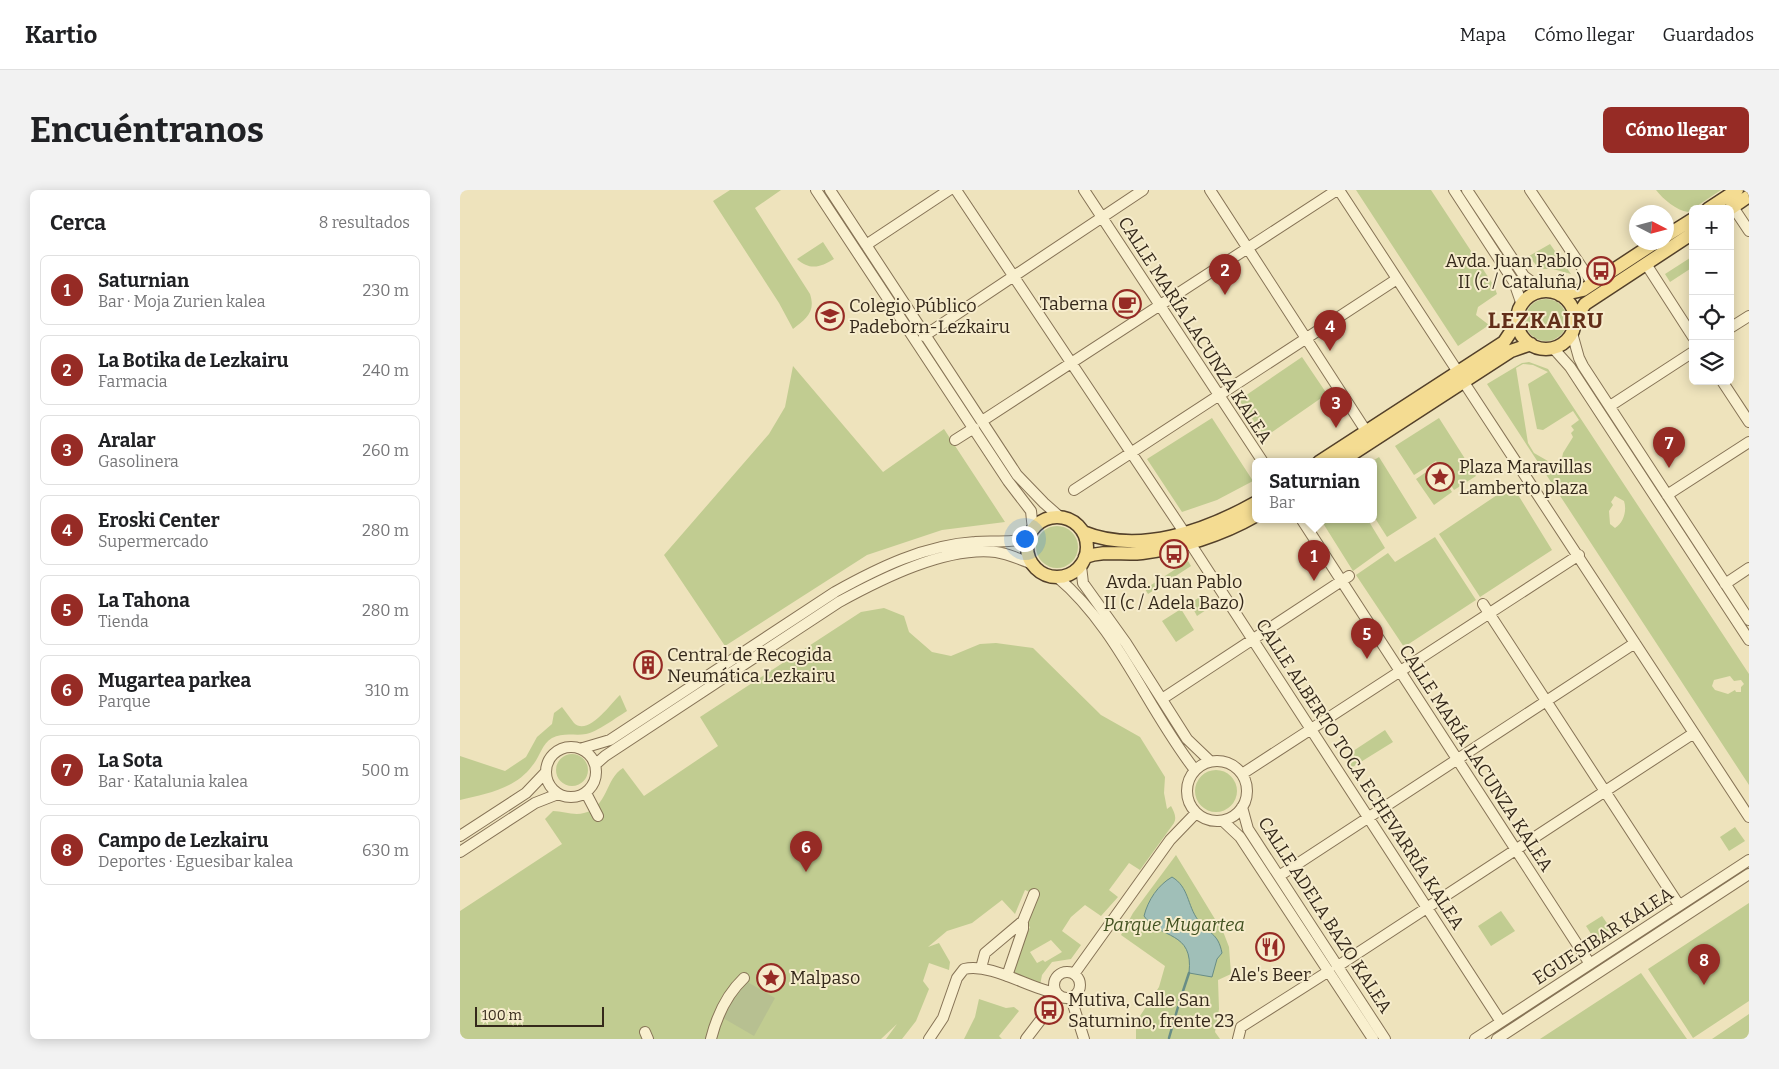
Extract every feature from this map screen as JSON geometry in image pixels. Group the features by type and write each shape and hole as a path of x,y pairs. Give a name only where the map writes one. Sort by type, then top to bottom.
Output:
{"main road":[{"path":"1714,205 1737,190"},
{"path":"1734,207 1749,196"},
{"path":"1674,231 1689,222"},
{"path":"1518,321 1519,330 1531,344 1546,349 1553,348 1567,340 1572,333 1575,319 1585,304 1689,236"},
{"path":"1346,458 1504,342 1518,321 1522,305 1528,298 1544,291 1560,295 1578,293 1644,250"},
{"path":"1560,295 1570,305 1575,319"},
{"path":"1325,458 1366,431 1460,376 1511,351 1531,344"},
{"path":"1083,562 1087,549 1083,532 1078,525 1061,518 1046,520 1031,534 1029,556 1033,564 1040,571 1057,577 1066,576 1083,562 1101,552 1123,554 1162,550 1203,527 1252,504"},
{"path":"1083,532 1102,540 1125,543 1138,542 1187,537 1252,517"}],"street":[{"path":"816,190 978,425 1017,474 1061,518"},
{"path":"558,794 547,781 546,772 546,764 555,751 570,746 583,748 610,740 835,592 864,576 911,555 939,547 976,542 1012,543 1031,534 1031,511 924,336 830,190"},
{"path":"866,244 949,190"},
{"name":"CALLE ALBERTO TOCA ECHEVARRÍA KALEA","path":"956,190 1187,537 1501,1022"},
{"name":"CALLE MARÍA LACUNZA KALEA","path":"1084,190 1260,458"},
{"path":"924,336 1143,190"},
{"path":"1210,190 1366,431"},
{"path":"955,440 1338,190 1749,817"},
{"path":"1454,190 1514,282 1522,305"},
{"path":"1467,190 1524,276 1544,291"},
{"path":"1530,190 1593,284"},
{"path":"1734,211 1749,231"},
{"path":"1646,264 1689,330"},
{"path":"1074,490 1397,280"},
{"path":"1734,325 1749,316"},
{"path":"1572,333 1579,358 1749,620"},
{"path":"1553,348 1570,367 1749,640"},
{"path":"1610,406 1689,355"},
{"path":"1725,385 1749,422"},
{"path":"1667,495 1749,442"},
{"name":"CALLE MARÍA LACUNZA KALEA","path":"1304,523 1346,579 1400,671 1590,964"},
{"path":"596,764 605,756 839,602 869,585 914,566 943,557 980,552 1011,556 1033,564"},
{"path":"1242,774 1400,671 1486,608 1579,555"},
{"path":"1083,562 1084,583 1187,738 1210,761"},
{"path":"1725,584 1749,568"},
{"path":"1057,577 1072,590 1094,616 1195,770"},
{"path":"1162,698 1346,579"},
{"path":"1486,608 1545,703 1679,906"},
{"path":"1279,876 1635,643"},
{"path":"1238,1039 1241,1027 1694,733"},
{"path":"460,852 535,803 558,794 573,797 586,793 595,780 596,764 583,748"},
{"path":"1210,761 1228,763 1242,774 1247,791 1242,807 1237,813 1223,821 1213,821 1196,813 1187,796 1187,787 1195,770 1210,761"},
{"path":"460,836 526,793 546,772"},
{"path":"586,793 598,816"},
{"name":"CALLE ADELA BAZO KALEA","path":"1242,807 1248,829 1279,876 1373,1039"},
{"path":"1074,974 1170,840 1196,813"},
{"name":"CALLE ADELA BAZO KALEA","path":"1223,821 1240,837 1385,1039"},
{"name":"EGUESIBAR KALEA","path":"1475,1039 1749,860"},
{"name":"EGUESIBAR KALEA","path":"1497,1039 1749,874"},
{"path":"1006,976 1023,929 1023,921 1034,894"},
{"path":"981,968 985,954 1023,921"},
{"path":"929,1039 943,1018 957,978 964,969 981,968 1044,991 1057,995 1070,998 1078,993 1080,985 1074,974 1067,972 1059,974 1053,985 1057,995"},
{"path":"710,1039 717,1017 730,991 744,978"},
{"path":"1026,1039 1057,995"},
{"path":"1070,998 1084,1039"}],"green space":[{"path":"730,190 781,190 755,208 812,300 809,314 793,329 779,303 713,201"},
{"path":"1356,190 1431,190 1494,286 1497,294 1478,307 1476,315 1489,325 1458,346"},
{"path":"1656,190 1721,190 1698,205 1689,205 1688,212 1670,204"},
{"path":"823,242 834,259 820,266 811,266 797,259"},
{"path":"1550,244 1571,274 1553,269 1539,269 1529,256"},
{"path":"1689,259 1689,270 1670,282 1665,274"},
{"path":"1542,299 1550,299 1561,305 1567,320 1561,335 1550,341 1542,341 1531,335 1525,324 1525,316 1531,305"},
{"path":"1302,357 1327,394 1265,437 1239,400"},
{"path":"1529,362 1548,369 1749,674 1749,785 1487,384 1522,363","holes":["1523,364 1533,365 1548,372 1528,384 1537,429 1543,430 1573,411 1579,420 1571,426 1574,430 1571,433 1573,437 1563,453 1560,468 1534,453 1528,443 1516,368","1615,496 1624,501 1625,505 1623,520 1615,528 1610,524 1609,511 1613,505 1611,502","1730,676 1734,681 1741,680 1744,684 1741,687 1741,692 1736,692 1735,690 1728,694 1715,690 1712,686 1714,680"]},
{"path":"793,366 883,472 944,429 1005,522 942,530 867,555 725,646 664,555 769,434 785,407"},
{"path":"1212,418 1252,482 1217,500 1182,512 1147,459"},
{"path":"1439,418 1476,476 1454,490 1436,461 1414,475 1395,446"},
{"path":"1379,457 1417,518 1387,537 1377,521 1377,458"},
{"path":"1435,466 1452,492 1434,505 1416,479"},
{"path":"1512,485 1552,550 1480,597 1439,534"},
{"path":"1323,523 1370,523 1385,548 1353,571"},
{"path":"1057,526 1072,532 1078,547 1072,562 1057,568 1042,562 1036,547 1042,532"},
{"path":"1435,537 1476,600 1404,647 1356,575 1388,553 1395,562"},
{"path":"1188,561 1191,566 1148,594 1145,589"},
{"path":"1205,594 1212,606 1197,616 1190,603"},
{"path":"884,608 904,616 909,632 932,652 951,656 980,644 996,643 1033,648 1101,715 1140,737 1165,777 1164,793 1167,809 1171,806 1175,817 1174,823 1140,870 1129,863 1109,890 1118,897 1101,916 1085,905 1071,917 1062,931 1081,945 1071,959 1052,962 1042,975 1040,985 1012,973 1022,943 1030,927 1023,921 1034,894 1025,890 1015,914 1002,900 972,923 947,931 928,947 939,943 950,962 949,970 929,963 923,981 929,989 916,1021 902,1039 886,1039 897,1024 881,1039 460,1039 460,911 562,844 545,819 553,811 576,814 592,810 598,805 617,773 623,768 644,796 718,746 700,717 861,612","holes":["1051,940 1062,952 1045,962 1043,960 1037,963 1030,952"]},
{"path":"1181,609 1194,630 1176,642 1162,621"},
{"path":"620,695 627,711 591,733 560,735 552,738 545,744 532,766 517,780 499,789 460,800 460,756 505,771 526,757 537,737 552,724 554,713 562,707 574,723 586,726 599,717"},
{"path":"1385,730 1393,742 1351,768 1344,757"},
{"path":"572,754 578,755 583,759 587,764 587,776 583,781 578,785 572,786 566,785 561,781 557,776 556,770 557,764 561,759 566,755"},
{"path":"1216,770 1231,776 1237,791 1231,806 1216,812 1201,806 1195,791 1201,776"},
{"path":"1735,827 1745,841 1729,851 1720,837"},
{"name":"Parque Mugartea","path":"1176,855 1224,934 1229,947 1231,974 1218,980 1219,1009 1215,1032 1220,1039 1136,1039 1136,1022 1159,987 1165,966 1121,935 1133,913"},
{"path":"1749,903 1749,1001 1693,1038 1648,969"},
{"path":"1501,911 1515,931 1491,946 1478,926"},
{"path":"1602,916 1611,929 1595,940 1586,926"},
{"path":"1641,973 1687,1039 1540,1039"},
{"path":"744,980 775,998 754,1036 723,1018"},
{"path":"979,999 1006,1008 1014,1007 1019,1011 999,1036 1002,1039 964,1039 975,1017"},
{"path":"1749,1014 1749,1039 1712,1039"}],"water":[{"path":"1172,877 1182,886 1198,920 1215,937 1220,946 1222,953 1217,959 1212,977 1189,973 1189,959 1186,949 1181,942 1158,929 1144,916 1154,894 1162,884"}],"waterway":[{"path":"1179,1003 1189,973"},
{"path":"1169,1038 1178,1007"}],"place":[{"name":"Avda. Juan Pablo II (c / Cataluña)","path":"1601,271"},
{"name":"La Botika de Lezkairu","path":"1225,295"},
{"name":"Taberna","path":"1127,304"},
{"name":"Colegio Público Padeborn-Lezkairu","path":"830,316"},
{"name":"Eroski Center","path":"1330,351"},
{"name":"Aralar","path":"1336,428"},
{"name":"La Sota","path":"1669,468"},
{"name":"Plaza Maravillas Lamberto plaza","path":"1440,477"},
{"name":"Avda. Juan Pablo II (c / Adela Bazo)","path":"1174,554"},
{"name":"Saturnian","path":"1314,581"},
{"name":"La Tahona","path":"1367,659"},
{"name":"Central de Recogida Neumática Lezkairu","path":"648,665"},
{"name":"Mugartea parkea","path":"806,872"},
{"name":"Ale's Beer","path":"1270,947"},
{"name":"Malpaso","path":"771,978"},
{"name":"Campo de Lezkairu","path":"1704,985"},
{"name":"Mutiva, Calle San Saturnino, frente 23","path":"1049,1010"}],"district":[{"name":"LEZKAIRU","path":"1546,320"}]}
